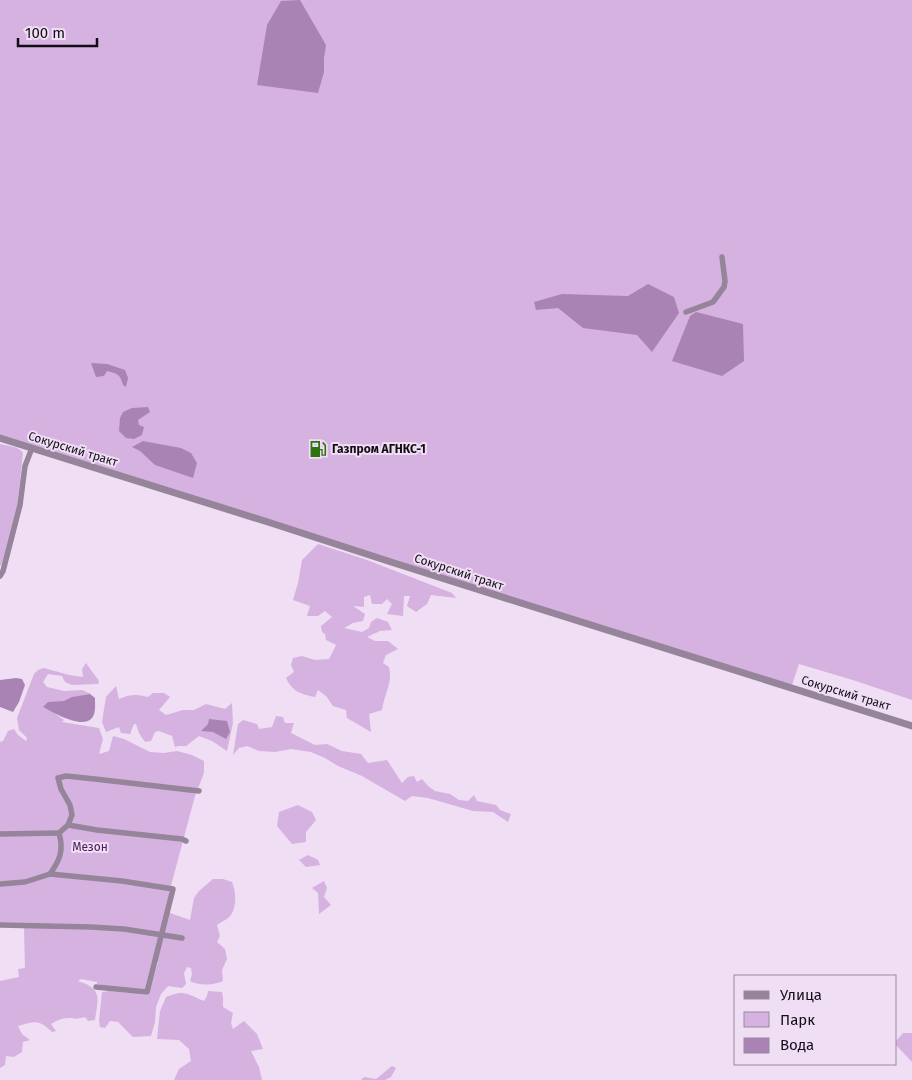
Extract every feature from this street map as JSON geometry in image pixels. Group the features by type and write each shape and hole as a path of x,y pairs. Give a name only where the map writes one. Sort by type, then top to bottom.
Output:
{"street":[{"path":"686,312 713,302 724,287 722,257"},
{"name":"Сокурский тракт","path":"0,438 912,726"},
{"path":"0,576 3,571 20,505 25,466 32,448"},
{"path":"0,834 59,833 68,825 72,815 70,805 61,789 58,778 66,776 199,791"},
{"path":"68,825 186,841"},
{"path":"50,874 58,864 62,844 59,833"},
{"path":"0,884 25,882 50,874 122,881 173,889 147,992 96,987"},
{"path":"0,925 124,929 182,938"}],"green space":[{"path":"0,0 912,0 912,700 799,664 791,688 0,438"},
{"path":"0,444 16,448 23,453 17,510 12,533 1,566 0,565"},
{"path":"318,544 367,560 452,593 456,598 431,595 427,604 416,612 407,606 410,596 404,596 403,616 387,614 392,604 387,599 382,604 372,604 370,595 364,597 364,607 353,606 365,614 363,621 353,623 344,628 362,632 369,628 371,622 377,618 388,622 392,630 380,631 367,637 375,641 388,641 398,649 386,655 383,663 389,667 390,678 382,710 369,714 371,732 347,718 346,710 333,706 326,696 318,690 315,697 301,693 291,686 286,678 294,672 291,665 293,658 302,656 315,660 329,659 336,645 326,640 321,626 332,617 325,611 318,616 307,616 310,606 293,600 302,560"},
{"name":"Мезон","path":"86,663 99,681 98,684 72,685 65,682 62,676 48,674 43,682 47,687 64,691 82,690 91,694 70,699 51,711 64,720 62,722 99,728 103,739 99,754 109,751 113,736 124,739 150,752 164,753 177,751 204,761 204,773 195,796 169,893 170,913 190,920 194,898 199,891 213,879 223,879 232,882 235,898 233,911 228,918 217,925 220,936 217,942 225,949 227,959 222,970 223,981 206,984 194,983 190,981 191,968 187,967 184,973 186,984 182,988 168,986 161,994 156,1007 155,1022 151,1036 133,1037 118,1022 110,1021 105,1028 100,1027 102,992 110,991 148,995 158,962 152,961 145,989 111,987 81,979 78,981 92,987 97,995 95,1020 88,1021 85,1017 61,1019 51,1024 56,1031 52,1032 44,1025 36,1022 18,1026 22,1034 30,1040 23,1042 22,1052 14,1057 6,1056 5,1065 0,1068 0,981 19,977 18,969 25,968 24,928 0,923 0,742 3,741 8,731 14,729 26,741 27,738 19,730 17,718 34,674 38,670 44,668 83,677 82,669"},
{"path":"116,686 119,699 130,695 148,697 153,693 164,693 170,697 159,710 166,715 183,710 194,710 206,704 225,709 232,703 233,723 227,751 212,741 199,736 186,746 175,747 172,736 159,731 155,732 151,741 145,742 136,724 134,724 130,734 121,733 119,727 106,732 102,722 106,697"},
{"path":"276,716 283,717 285,723 294,723 291,733 315,745 327,744 342,751 361,754 368,763 387,760 402,783 408,777 414,776 417,782 422,779 435,791 450,794 459,800 468,801 474,795 477,801 496,805 500,810 511,814 508,822 493,812 473,811 428,798 412,796 405,801 362,776 311,752 291,749 275,752 259,751 247,746 239,748 233,755 238,724 243,720 257,724 259,729 272,727"},
{"path":"298,805 312,812 316,820 306,832 306,842 292,844 277,826 279,812"},
{"path":"308,855 318,860 320,865 306,867 299,860"},
{"path":"324,881 327,888 324,897 331,905 319,914 318,893 312,888"},
{"path":"208,991 222,992 223,1007 233,1013 231,1023 233,1029 244,1021 257,1034 263,1049 251,1051 259,1067 262,1080 174,1080 179,1069 191,1061 189,1049 179,1040 157,1039 160,1011 166,997 182,993 204,1001"},
{"path":"903,1033 912,1033 912,1062 897,1046 897,1040"},
{"path":"392,1066 396,1068 391,1077 385,1080 361,1080 364,1077 376,1079"}],"water":[{"path":"300,0 326,45 324,72 318,93 257,85 267,25 281,1"},
{"path":"648,284 674,297 679,313 652,352 637,335 583,328 558,308 536,310 534,302 562,294 628,296"},
{"path":"696,312 743,324 744,361 722,376 672,361 690,316"},
{"path":"91,363 107,364 125,370 128,378 126,387 123,385 120,377 114,373 107,371 104,376 96,377"},
{"path":"148,407 150,412 138,420 139,425 144,427 142,435 134,439 126,438 119,431 120,418 123,412 132,408"},
{"path":"143,441 181,448 191,453 197,463 193,478 155,465 140,451 132,447"},
{"path":"22,679 25,685 13,712 0,707 0,680"},
{"path":"90,694 95,698 95,709 92,718 88,721 82,722 68,719 43,707 48,702 64,701 72,697"},
{"path":"209,719 227,721 230,732 226,739 213,732 201,731 208,724"}],"place":[{"name":"Газпром АГНКС-1","path":"318,449"}]}
